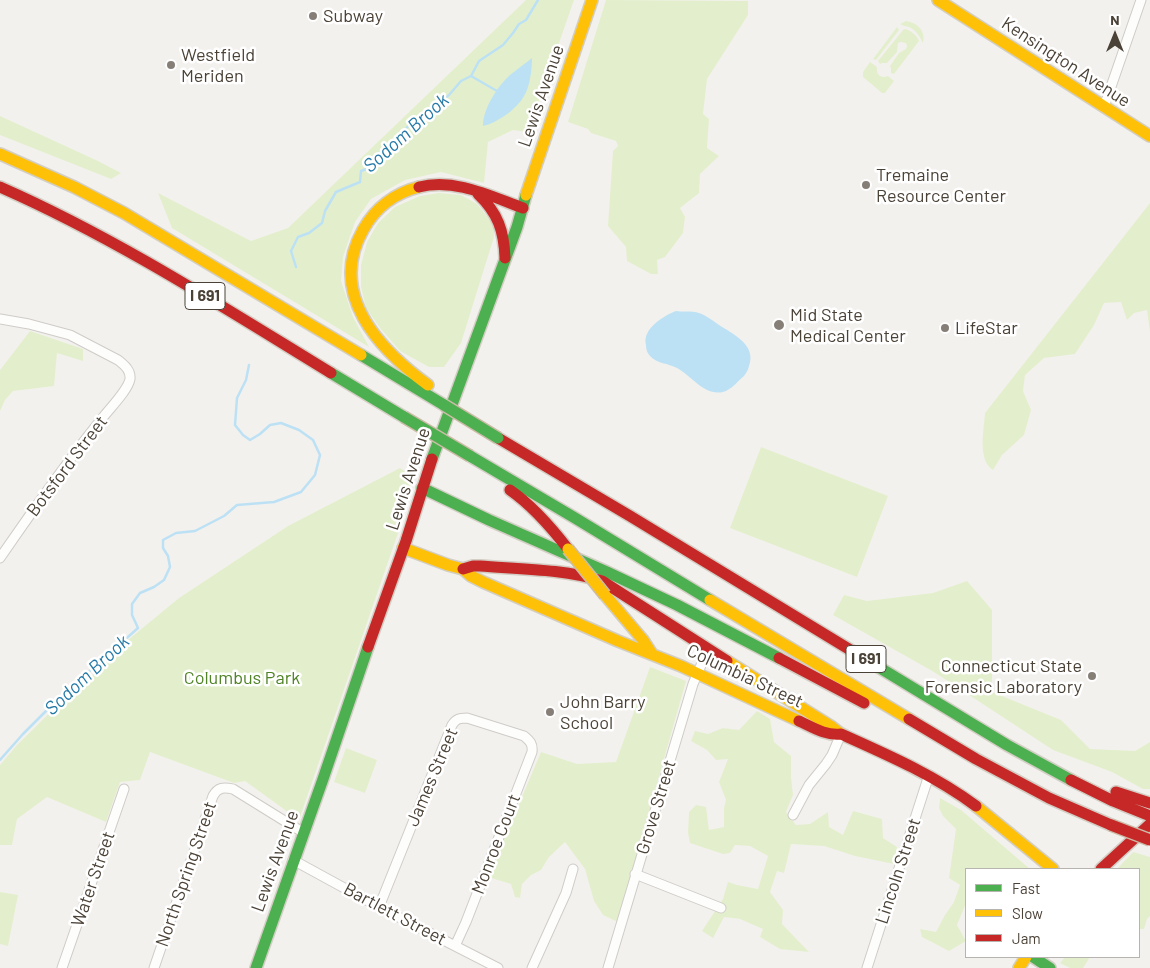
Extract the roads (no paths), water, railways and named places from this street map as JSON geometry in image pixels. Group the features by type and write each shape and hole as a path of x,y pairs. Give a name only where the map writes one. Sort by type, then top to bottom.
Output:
{"main road":[{"name":"Lewis Avenue","path":"259,967 293,860 403,548 428,466 515,231 592,0"},
{"name":"Kensington Avenue","path":"938,0 1150,136"},
{"name":"I 691","path":"0,154 124,213 417,383 438,393 444,405 985,732 1050,770 1089,790 1134,804 1150,816"},
{"path":"417,383 374,335 362,318 354,297 350,266 361,232 370,218 386,203 416,188 436,184 457,186 522,208"},
{"name":"I 691","path":"0,187 57,213 126,250 212,300 473,460 557,507 924,728 1021,784 1063,805 1150,840"},
{"path":"473,191 488,204 500,224 504,238 505,258"},
{"path":"473,460 482,471 513,491 544,519 643,640 652,654"},
{"path":"422,488 505,528 607,572 677,605 900,723 924,728"},
{"name":"Columbia Street","path":"403,548 462,569 483,582 697,673 824,732 834,735 841,734 929,775 974,804 1052,868"},
{"path":"462,569 473,566 488,566 562,572 602,581 841,734"},
{"path":"1134,804 1150,803"},
{"path":"1102,868 1150,824"},
{"path":"1035,958 1050,968"}],"street":[{"path":"1104,107 1141,0"},
{"name":"Botsford Street","path":"0,319 29,324 70,335 125,365 130,379 127,386 0,558"},
{"name":"Grove Street","path":"608,968 697,673 712,650"},
{"name":"James Street","path":"379,907 452,725 456,720 467,718 524,736 530,741"},
{"path":"793,815 809,785 832,755 841,734"},
{"name":"Monroe Court","path":"454,946 466,922 532,752 533,746 530,741"},
{"name":"Lincoln Street","path":"870,967 929,775"},
{"name":"North Spring Street","path":"154,968 213,796 217,790 227,787 233,789 304,832"},
{"name":"Water Street","path":"62,968 124,789"},
{"name":"Bartlett Street","path":"293,860 498,968"},
{"path":"532,968 566,893 573,869"},
{"path":"635,874 721,908"}],"water":[{"path":"532,58 529,83 521,101 506,115 483,126 488,105 496,91 510,75"},
{"path":"676,311 695,312 704,315 737,336 747,346 751,359 748,370 729,389 723,392 710,391 683,371 674,366 656,361 648,354 646,339 650,329 665,316"}],"waterway":[{"name":"Sodom Brook","path":"296,267 291,251 298,237 309,233 322,223 325,211 336,192 360,182 361,171 369,168 374,156 396,142 412,121 449,95 461,81 471,76 479,61 503,45 519,24 526,20 538,0"},
{"path":"471,76 497,91"},
{"name":"Sodom Brook","path":"0,760 57,700 138,628 132,615 132,604 140,593 164,580 170,567 168,556 163,548 163,540 176,533 195,531 224,516 237,505 274,502 301,492 315,475 320,455 313,440 299,430 281,423 270,425 250,440 235,425 237,398 246,380 249,365"}],"place":[{"name":"Subway","path":"313,16"},
{"name":"Westfield Meriden","path":"171,65"},
{"name":"Tremaine Resource Center","path":"866,185"},
{"name":"Mid State Medical Center","path":"779,325"},
{"name":"LifeStar","path":"945,328"},
{"name":"Connecticut State Forensic Laboratory","path":"1092,676"},
{"name":"John Barry School","path":"550,712"}],"park label":[{"name":"Columbus Park","path":"242,678"}]}
